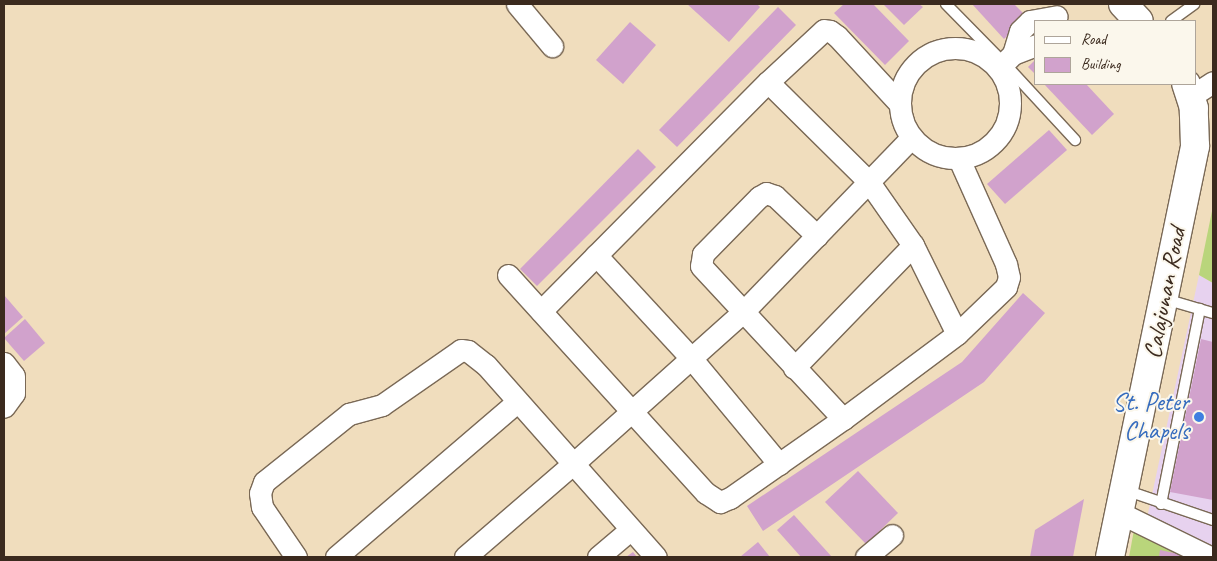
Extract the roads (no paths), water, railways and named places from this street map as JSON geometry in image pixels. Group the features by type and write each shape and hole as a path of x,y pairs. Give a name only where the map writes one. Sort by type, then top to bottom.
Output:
{"main road":[{"path":"1123,4 1138,20"},
{"name":"Calajunan Road","path":"1110,557 1195,146 1194,108 1188,90"}],"street":[{"path":"517,4 552,46"},
{"path":"1034,20 1060,14"},
{"path":"1034,20 1030,21 1020,31 1005,62 1011,103 1009,120 1001,135 990,147 976,156 959,159 941,158 924,150 911,138 902,121 899,102 903,83 913,66 929,54 948,48 968,49 986,57 1005,62 1034,46"},
{"path":"541,312 768,82 824,30 830,31 837,36 899,102"},
{"path":"768,82 870,182 914,245 957,334"},
{"path":"1188,90 1213,82"},
{"path":"465,557 574,464 631,410 744,311 911,138"},
{"path":"508,275 714,500 720,502 730,498 843,419 957,334 1006,287 1009,277 1006,264 959,159"},
{"path":"817,236 775,196 766,193 759,196 703,254 701,266 843,419"},
{"path":"794,368 914,245"},
{"path":"596,255 691,358 779,464"},
{"path":"296,557 262,507 260,493 264,482 349,414 382,405 461,350 468,351 476,356 656,557"},
{"path":"4,363 14,376 14,393 4,408"},
{"path":"336,557 517,402"},
{"path":"1122,501 1210,557"},
{"path":"598,557 631,528"},
{"path":"866,557 892,535"}],"lane":[{"path":"946,4 1005,62 1075,140"},
{"path":"1172,20 1194,4"},
{"path":"1164,299 1213,313"},
{"path":"1161,504 1200,309"},
{"path":"1122,501 1161,504 1213,520"}],"place":[{"name":"St. Peter Chapels","path":"1199,417"}]}
